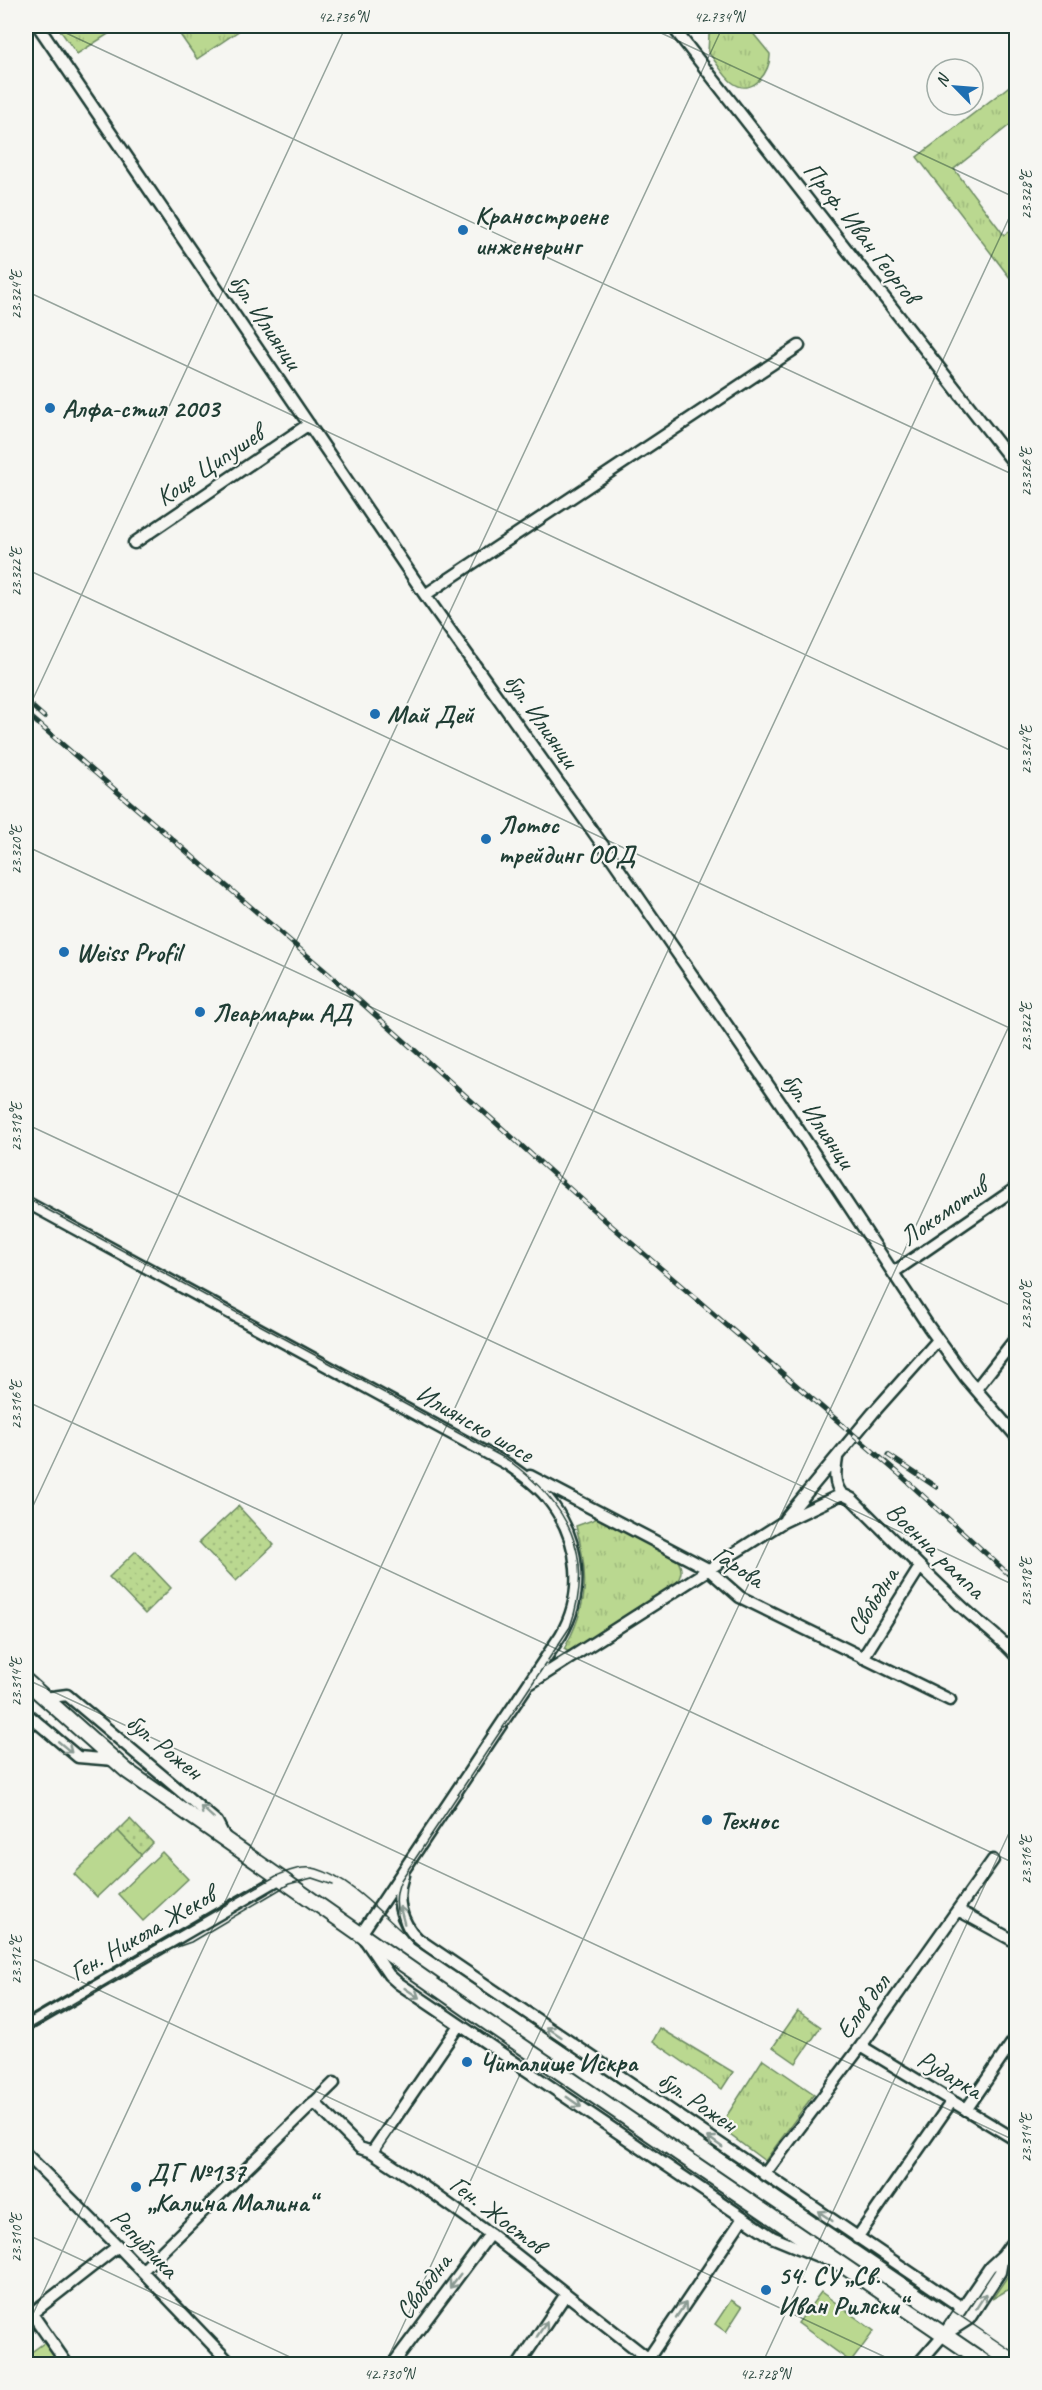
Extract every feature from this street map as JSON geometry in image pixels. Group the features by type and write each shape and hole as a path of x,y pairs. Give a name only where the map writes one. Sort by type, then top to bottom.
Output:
{"main road":[{"name":"бул. Рожен","path":"26,1681 114,1760 226,1840 987,2364"}],"street":[{"name":"бул. Илиянци","path":"38,26 425,594 610,855 938,1340 1017,1436"},
{"name":"Проф. Иван Георгов","path":"672,26 1017,466"},
{"path":"425,594 799,346"},
{"name":"Коце Ципушев","path":"134,543 309,424"},
{"name":"Локомотив","path":"894,1272 1017,1188"},
{"name":"Илиянско шосе","path":"26,1202 507,1464 541,1491 552,1503 570,1538 576,1565 576,1591 571,1615 561,1635 361,1934"},
{"path":"976,1389 1017,1338"},
{"path":"783,1522 938,1340"},
{"path":"838,1455 837,1489 847,1497"},
{"name":"Гарова","path":"507,1464 708,1569 740,1597 950,1700"},
{"path":"527,1685 783,1522 847,1497"},
{"name":"Военна рампа","path":"847,1497 969,1613 1002,1639 1017,1656"},
{"name":"Свободна","path":"863,1658 920,1567"},
{"name":"бул. Рожен","path":"44,1698 67,1695 217,1822 226,1840"},
{"name":"бул. Рожен","path":"26,1713 78,1757 114,1760"},
{"name":"Елов дол","path":"764,2175 861,2046 993,1860"},
{"name":"бул. Рожен","path":"408,1863 401,1880 400,1907 405,1924 418,1939 961,2307"},
{"name":"Ген. Никола Жеков","path":"26,2026 281,1878"},
{"path":"958,1910 1017,1942"},
{"name":"бул. Рожен","path":"361,1934 389,1975 459,2025 772,2237 847,2268"},
{"path":"372,2152 459,2025"},
{"path":"966,2110 1017,2037"},
{"name":"Рударка","path":"861,2046 1017,2140"},
{"path":"142,2271 334,2083"},
{"path":"857,2238 952,2101"},
{"name":"Ген. Жостов","path":"314,2102 360,2148 372,2152 490,2234 651,2362"},
{"name":"Република","path":"26,2154 231,2364"},
{"path":"651,2362 743,2218"},
{"name":"Свободна","path":"393,2364 490,2234"},
{"path":"918,2364 944,2334 990,2267 1017,2237"},
{"path":"29,2317 118,2246"},
{"path":"944,2334 969,2319 1000,2272 1003,2255"},
{"path":"519,2364 566,2294"},
{"path":"26,2305 29,2317 67,2364"}],"green space":[{"path":"57,26 121,26 77,54"},
{"path":"174,26 246,26 197,59"},
{"path":"716,26 747,26 770,54 764,75 753,85 740,87 733,83 708,52 709,35"},
{"path":"1016,81 1016,120 954,169 1004,235 1016,226 1016,281 1014,283 917,157 969,117 985,117 985,105"},
{"path":"238,1506 274,1545 236,1581 199,1542"},
{"path":"598,1518 677,1559 681,1574 676,1584 569,1652 564,1649 578,1618 585,1574 576,1526"},
{"path":"136,1551 171,1588 145,1614 109,1577"},
{"path":"130,1819 153,1843 141,1855 118,1831"},
{"path":"118,1831 141,1855 97,1897 74,1874"},
{"path":"162,1852 188,1879 143,1921 118,1894"},
{"path":"798,2011 821,2027 796,2063 773,2047"},
{"path":"660,2028 733,2072 722,2089 653,2041"},
{"path":"763,2059 814,2094 765,2161 726,2132 731,2124 724,2120"},
{"path":"1016,2264 1016,2285 992,2299"},
{"path":"821,2292 874,2331 851,2362 798,2323"},
{"path":"731,2300 742,2307 726,2332 715,2324"},
{"path":"44,2343 60,2364 26,2364 26,2356"}],"tram line":[{"path":"26,1198 508,1460 546,1494 560,1512 571,1532 580,1576 577,1601 570,1627 401,1880 396,1906 404,1932"},
{"path":"26,2020 276,1876 301,1868 317,1869 347,1884 428,1953 1016,2354"},
{"path":"26,2031 160,1953 191,1942 289,1884 312,1878 333,1885"}],"railway":[{"path":"26,701 44,717"},
{"path":"26,713 354,996 599,1215 898,1473 1016,1581"},
{"path":"888,1455 936,1487"}],"place":[{"name":"Краностроене инженеринг","path":"463,230"},
{"name":"Алфа-стил 2003","path":"50,408"},
{"name":"Май Дей","path":"375,714"},
{"name":"Лотос трейдинг ООД","path":"486,839"},
{"name":"Weiss Profil","path":"64,952"},
{"name":"Леармарш АД","path":"200,1012"},
{"name":"Технос","path":"707,1820"},
{"name":"Читалище Искра","path":"467,2062"},
{"name":"ДГ №137 „Калина Малина“","path":"136,2187"},
{"name":"54. СУ „Св. Иван Рилски“","path":"766,2290"}]}
